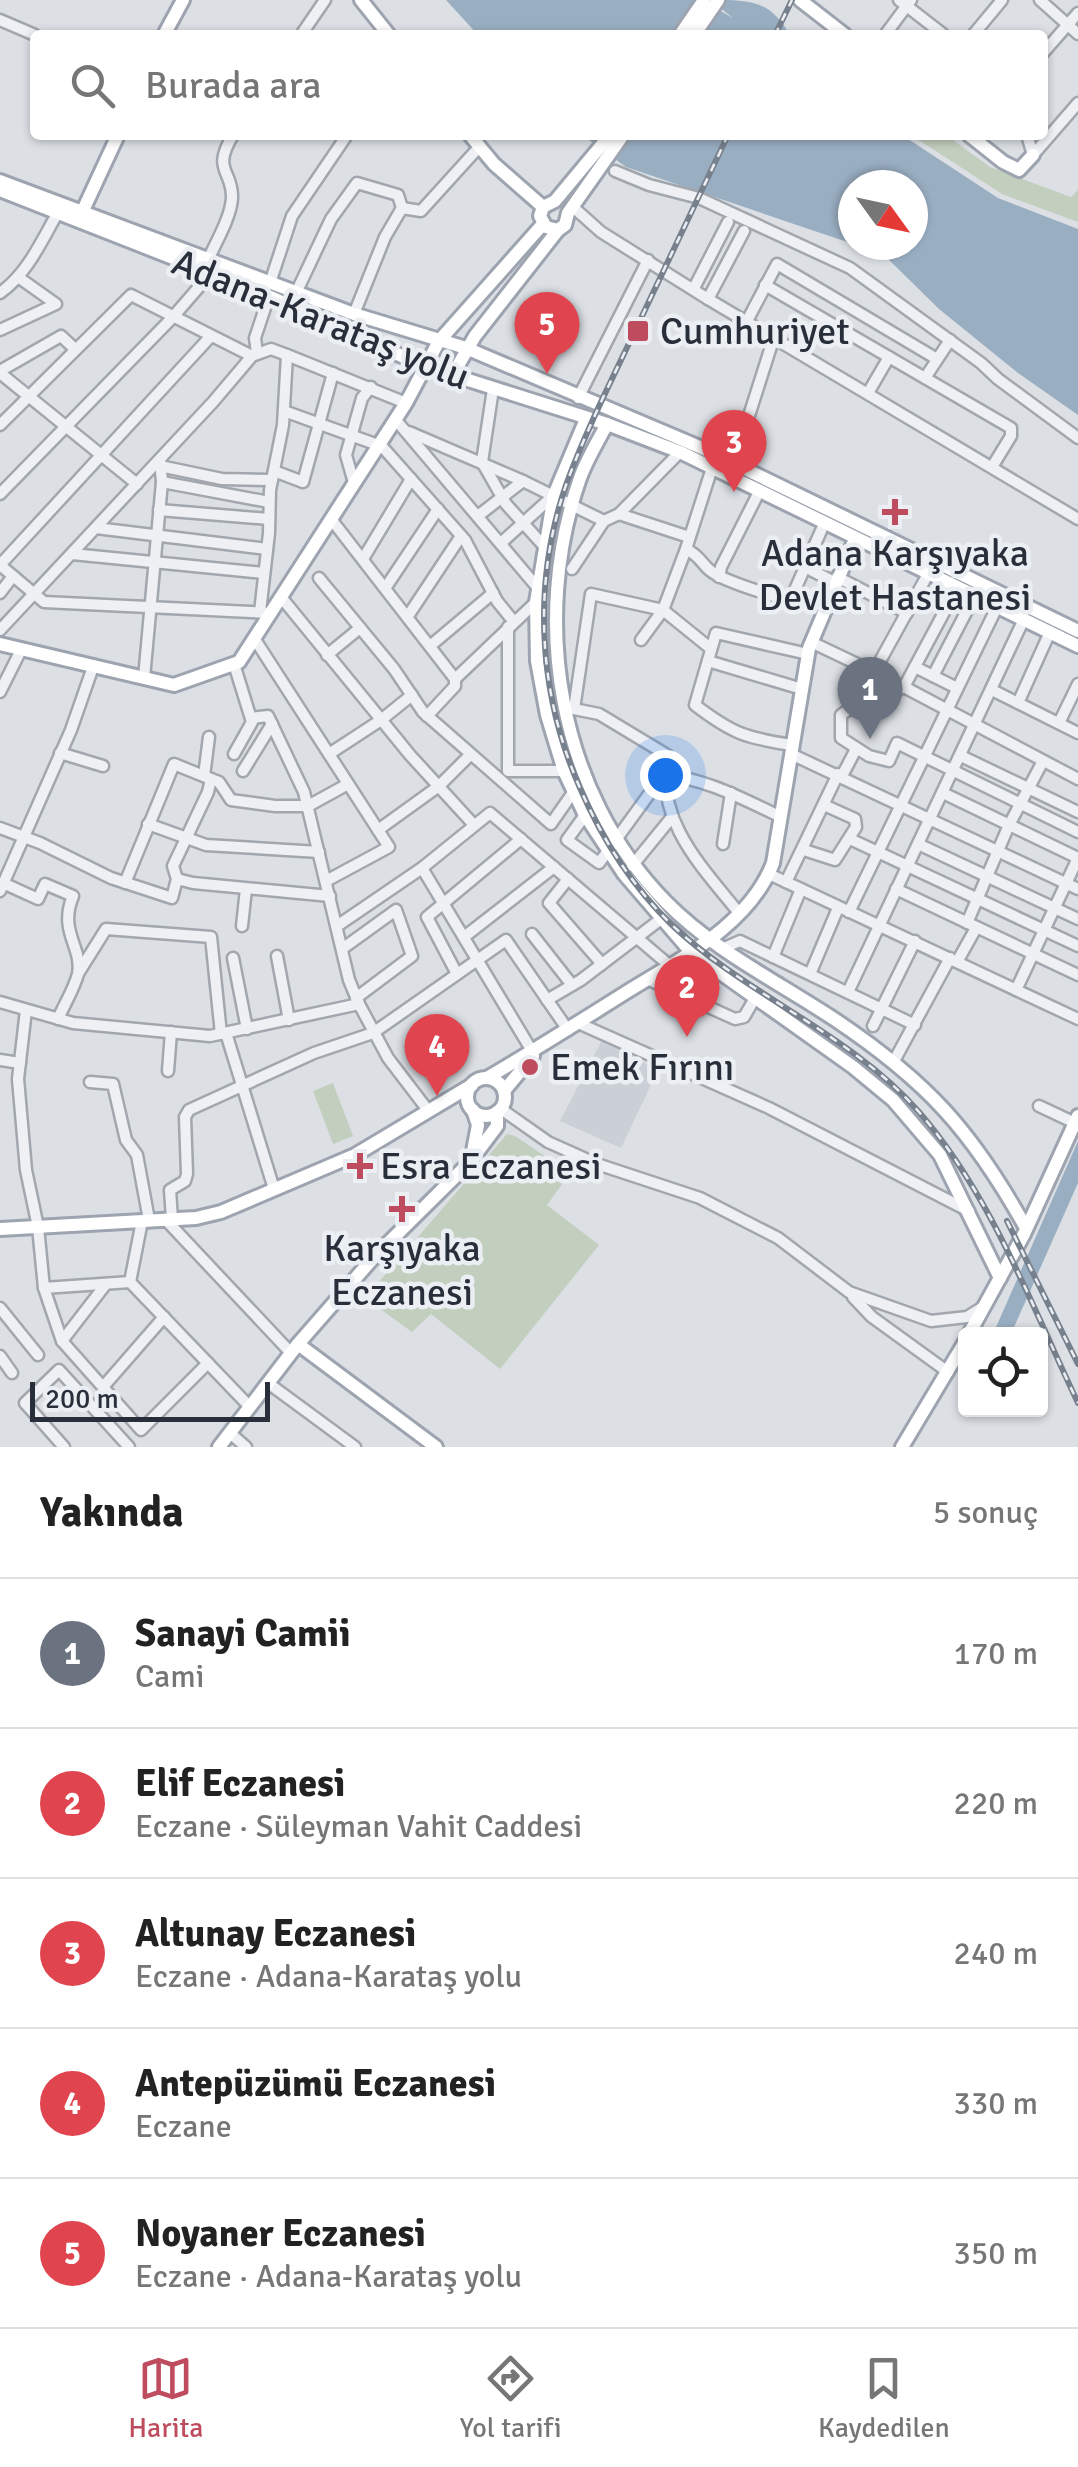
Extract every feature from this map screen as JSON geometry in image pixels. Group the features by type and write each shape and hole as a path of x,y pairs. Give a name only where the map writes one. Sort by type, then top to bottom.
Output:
{"main road":[{"path":"167,30 184,0"},
{"path":"361,0 386,30"},
{"path":"683,30 704,0"},
{"path":"697,30 718,0"},
{"path":"800,0 838,30"},
{"path":"79,217 116,140"},
{"path":"452,376 466,348 567,222 608,140"},
{"path":"558,230 543,224 540,216 618,140"},
{"path":"977,140 1019,170 1033,155"},
{"path":"475,141 494,164 549,204 571,210"},
{"name":"Adana-Karataş yolu","path":"0,180 79,217 269,290 424,366 607,424 680,452 1078,646"},
{"name":"Adana-Karataş yolu","path":"0,190 56,214 79,217"},
{"path":"0,644 174,685 239,662 265,612 280,597 406,402 438,341 543,224"},
{"name":"Adana-Karataş yolu","path":"269,290 296,292 466,348 734,463 1078,631"},
{"path":"586,418 554,495 536,602 536,661 547,714 564,771 585,815 668,905 710,939 894,1061 964,1130 994,1171 1026,1228"},
{"path":"607,424 572,504 557,587 555,634 560,698 624,874 691,952 854,1067 893,1100 940,1155 1000,1278"},
{"path":"0,1229 221,1212 355,1155 427,1109 532,1051 710,939 752,901 769,874 810,648 855,539"},
{"path":"219,1447 294,1349 374,1257 469,1163 498,1126 504,1091 529,1059 568,1029"},
{"path":"487,1078 498,1082 504,1091"},
{"path":"469,1163 478,1135 468,1096 472,1085"},
{"path":"404,1125 448,1106 472,1108 487,1116 499,1111"},
{"path":"973,1327 1026,1228 1076,1120"},
{"path":"294,1349 436,1447"},
{"path":"902,1447 958,1354"}],"street":[{"path":"305,30 325,0"},
{"path":"815,12 825,0"},
{"path":"977,30 1002,0"},
{"path":"1040,0 1078,34"},
{"path":"888,30 905,2 938,30"},
{"path":"1048,47 1078,14"},
{"path":"0,20 30,32"},
{"path":"1048,138 1078,103"},
{"path":"0,494 173,317 210,267 232,199 223,170 231,140"},
{"path":"254,354 255,338 292,216 343,140"},
{"path":"1028,140 1033,155"},
{"path":"1033,155 1046,140"},
{"path":"402,208 420,211 475,141"},
{"path":"615,171 699,198 829,258 873,283 1078,438"},
{"path":"296,292 331,218 357,183 398,196 402,208 385,237 354,314"},
{"path":"571,210 708,299 1078,518"},
{"path":"0,293 34,256 56,214"},
{"path":"694,288 728,222"},
{"path":"708,299 744,231"},
{"path":"578,398 648,260"},
{"path":"746,321 776,264 937,360"},
{"path":"0,330 56,304 18,277"},
{"path":"765,286 1012,428 992,468"},
{"path":"0,425 131,295 254,354"},
{"path":"74,349 61,336 0,372 137,484"},
{"path":"211,336 0,566 44,602 265,612 269,502 284,411 287,355"},
{"path":"734,463 774,338"},
{"path":"925,378 950,340"},
{"path":"0,630 160,463 254,354 272,349 406,402"},
{"path":"868,393 888,357"},
{"path":"160,463 222,479 272,475 303,482 333,372"},
{"path":"354,482 346,455 362,398 371,387"},
{"path":"493,389 482,462 502,498 543,544"},
{"path":"284,411 379,444 461,536 511,625 508,772 564,771"},
{"path":"395,419 537,586"},
{"path":"406,431 482,462 604,521"},
{"path":"572,569 604,521 619,514 680,452"},
{"path":"144,678 162,482 160,463"},
{"path":"641,640 664,610 712,468"},
{"path":"363,559 411,479"},
{"path":"479,515 523,481"},
{"path":"162,482 269,502"},
{"path":"719,576 759,492"},
{"path":"502,542 554,495"},
{"path":"386,587 438,509"},
{"path":"159,510 269,519"},
{"path":"619,514 688,543 706,569 719,576 790,601 824,524"},
{"path":"331,519 455,679"},
{"path":"96,528 267,549"},
{"path":"408,616 461,536"},
{"path":"72,554 264,574"},
{"path":"805,567 907,614"},
{"path":"878,699 874,672 928,574"},
{"path":"0,593 12,576"},
{"path":"320,578 428,716 551,824 574,791"},
{"path":"956,588 904,687 878,699 872,707 849,709 840,715 841,738 856,749 889,761 897,743 1078,832"},
{"path":"430,646 493,593"},
{"path":"710,648 664,610 591,594 574,709 599,714 667,755 663,775 675,828 693,860 739,913"},
{"path":"280,597 474,826"},
{"path":"932,676 974,597"},
{"path":"428,716 454,686 455,679 536,602"},
{"path":"810,974 901,805 997,608"},
{"path":"848,992 1023,621"},
{"path":"328,655 360,628"},
{"path":"874,672 810,648 716,632 695,705 746,738 792,749 1078,889"},
{"path":"1018,702 1050,632"},
{"path":"254,638 388,847 326,881"},
{"path":"0,692 21,650"},
{"path":"708,661 802,689"},
{"path":"234,664 251,718 234,754"},
{"path":"79,972 67,926 73,896 45,884 38,900 2,887 93,667"},
{"path":"915,667 958,688"},
{"path":"1059,724 1078,684"},
{"path":"904,687 1078,779"},
{"path":"992,690 1078,733"},
{"path":"329,754 412,695"},
{"path":"251,718 268,716 304,792 357,1001 374,1033 427,1109"},
{"path":"243,771 272,724"},
{"path":"0,828 125,883 172,898 177,879 173,866 208,792 209,737"},
{"path":"786,882 856,749"},
{"path":"60,753 102,766"},
{"path":"378,830 438,786 470,755"},
{"path":"961,756 1078,812"},
{"path":"894,1061 972,926 976,899 1042,762"},
{"path":"125,883 174,764 219,782 230,800 275,806 308,806 348,784"},
{"path":"585,815 566,840 599,863 663,775"},
{"path":"663,775 684,776 781,817"},
{"path":"723,844 731,793"},
{"path":"943,793 1078,858 1016,990"},
{"path":"804,850 832,861 856,827 855,820 824,805"},
{"path":"337,926 422,868 490,812 669,965"},
{"path":"624,874 672,816"},
{"path":"148,824 206,845 319,852"},
{"path":"457,974 427,917 521,839"},
{"path":"850,839 1078,946"},
{"path":"918,844 1078,919"},
{"path":"464,937 554,867"},
{"path":"422,868 532,1051"},
{"path":"769,874 1078,1019"},
{"path":"177,879 330,896"},
{"path":"568,879 548,903 602,964"},
{"path":"242,926 246,888"},
{"path":"773,957 801,889"},
{"path":"896,889 1078,975"},
{"path":"0,1002 58,1019 224,1034 357,1001 412,956 396,910 342,949"},
{"path":"547,1000 661,919"},
{"path":"58,1019 79,972 106,929 211,937 224,1034 274,1190"},
{"path":"532,934 572,985"},
{"path":"294,1349 169,1219 170,1190 185,1181 187,1174 185,1117 189,1110 242,1084 374,1033 506,940 568,1029 770,1108 970,1211"},
{"path":"724,948 740,941 914,1024"},
{"path":"874,1026 915,941"},
{"path":"277,956 289,1020"},
{"path":"233,958 247,1030"},
{"path":"647,979 735,1019 744,1017 755,998"},
{"path":"26,1010 18,1079 26,1170 38,1227 44,1288 62,1341 141,1430 208,1363"},
{"path":"168,1071 171,1032"},
{"path":"0,1060 20,1063"},
{"path":"90,1082 113,1084 126,1140 137,1155 145,1220 130,1282"},
{"path":"1039,1106 1076,1120"},
{"path":"499,1111 548,1142 597,1164 700,1198 778,1238 849,1292 872,1316 948,1372"},
{"path":"44,1288 130,1282"},
{"path":"130,1282 250,1407"},
{"path":"62,1341 106,1284"},
{"path":"849,1292 931,1322 968,1317 986,1305"},
{"path":"0,1308 38,1355"},
{"path":"103,1387 164,1318"},
{"path":"0,1356 12,1372"},
{"path":"64,1447 25,1403 59,1370 129,1447"},
{"path":"268,1383 355,1447"},
{"path":"230,1433 246,1447"}],"shaded area":[{"path":"602,1040 658,1070 621,1148 560,1121"}],"green space":[{"path":"919,140 953,140 990,167 1071,197 1078,190 1078,222 1002,194"},
{"path":"333,1083 353,1136 333,1144 313,1091"},
{"path":"507,1134 570,1173 547,1205 599,1245 500,1369 431,1314 412,1332 365,1298"}],"water":[{"path":"446,0 701,0 733,18 710,0 737,1 767,9 787,30 473,30"},
{"path":"589,140 910,140 998,198 1078,229 1078,415 939,309 889,260 928,260 928,170 838,170 838,239 626,167"},
{"path":"1078,1141 1078,1183 1014,1327 996,1327"}],"railway":[{"path":"777,30 792,0"},
{"path":"726,140 598,408 566,485 555,523 544,599 544,638 555,714 566,752 598,825 619,861 657,910 701,950 862,1059 892,1084 945,1144 989,1214 1078,1403"},
{"path":"1007,1221 1078,1364"}],"place":[{"name":"Cumhuriyet","path":"638,331"},
{"name":"Noyaner Eczanesi","path":"547,374"},
{"name":"Altunay Eczanesi","path":"734,492"},
{"name":"Adana Karşıyaka Devlet Hastanesi","path":"895,512"},
{"name":"Sanayi Camii","path":"870,739"},
{"name":"Elif Eczanesi","path":"687,1037"},
{"name":"Emek Fırını","path":"530,1067"},
{"name":"Antepüzümü Eczanesi","path":"437,1096"},
{"name":"Esra Eczanesi","path":"360,1166"},
{"name":"Karşıyaka Eczanesi","path":"402,1209"}]}
